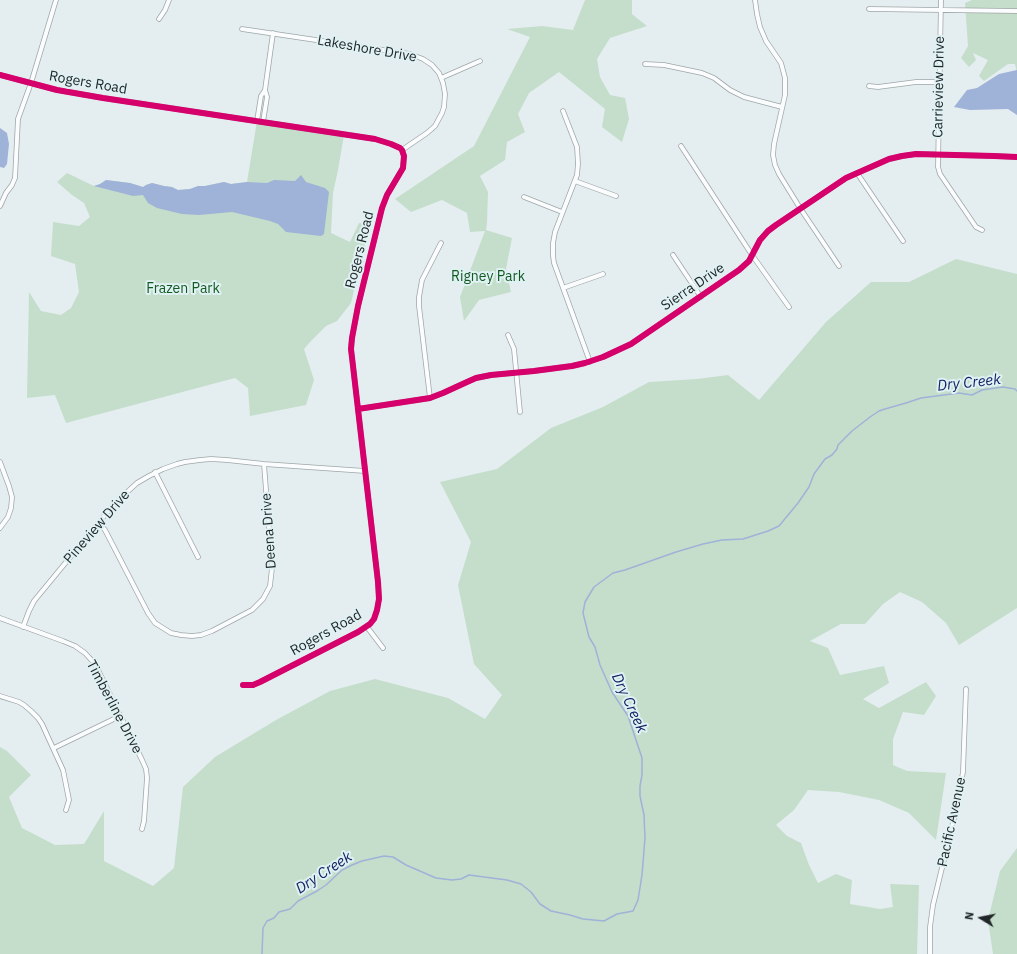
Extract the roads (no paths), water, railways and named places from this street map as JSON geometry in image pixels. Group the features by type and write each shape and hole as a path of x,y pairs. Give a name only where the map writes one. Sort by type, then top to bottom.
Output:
{"street":[{"path":"0,206 15,178 18,119 31,83 56,0"},
{"path":"159,19 166,10 169,0"},
{"path":"755,0 760,27 766,41 781,63 786,78 786,89 774,144 773,155 775,165 800,208 839,266"},
{"name":"Carrieview Drive","path":"941,0 938,167 940,174 976,227 982,230"},
{"path":"869,9 941,9 1017,12"},
{"name":"Lakeshore Drive","path":"242,28 414,55 432,65 441,78 445,94 444,107 440,119 427,133 402,150"},
{"path":"263,122 267,97 265,90 273,33"},
{"path":"441,78 480,61"},
{"path":"645,64 674,66 702,73 714,78 730,90 744,97 782,107"},
{"name":"Rogers Road","path":"0,75 57,90 102,98 375,139 391,144 402,150 404,156 403,168 387,195 382,208 354,325 351,348 379,594 376,615 367,627 260,682 253,685 243,685"},
{"path":"869,86 878,87 916,82 939,82"},
{"path":"257,121 261,96 265,90"},
{"path":"563,112 577,146 578,164 575,181 555,232 553,256 554,263 590,362"},
{"path":"681,146 752,254 789,307"},
{"name":"Sierra Drive","path":"358,409 430,398 476,378 572,366 590,362 632,344 739,270 748,261 760,240 768,231 846,178 889,159 916,154 1017,158"},
{"path":"857,173 903,241"},
{"path":"575,181 616,196"},
{"path":"0,198 6,194"},
{"path":"524,196 562,212"},
{"path":"430,398 419,297 422,280 441,244"},
{"path":"673,255 701,297"},
{"path":"563,288 603,274"},
{"path":"508,335 514,349 520,412"},
{"name":"Pineview Drive","path":"23,626 34,601 99,523 137,483 155,472 177,464 200,460 226,460 365,471"},
{"path":"0,462 12,497 8,517 0,528"},
{"name":"Deena Drive","path":"99,523 105,530 148,613 155,622 171,633 181,636 201,635 207,633 252,610 263,599 270,586 272,568 264,464"},
{"path":"155,472 198,557"},
{"name":"Timberline Drive","path":"0,618 76,646 95,664 146,769 147,778 144,821 142,829"},
{"path":"367,627 383,648"},
{"name":"Pacific Avenue","path":"930,954 930,927 963,772 966,689"},
{"path":"0,696 19,702 31,711 42,724 62,765 69,800 66,810"},
{"path":"54,748 120,716"}],"water":[{"path":"1017,70 1017,115 1008,109 970,110 954,107 967,90 977,88 999,74"},
{"path":"0,128 7,133 9,144 7,164 4,168 0,167"},
{"path":"301,175 306,182 325,188 329,192 324,234 321,236 286,232 278,224 270,221 232,212 199,215 182,214 157,208 148,203 143,195 133,196 94,186 106,180 130,183 143,187 152,183 172,187 178,190 224,182 231,184 247,182 267,183 274,180 295,181"}],"waterway":[{"name":"Dry Creek","path":"262,954 263,928 267,921 274,918 279,912 290,909 298,901 326,885 342,870 362,861 384,856 393,857 406,865 436,878 452,880 461,879 469,875 507,880 521,884 531,892 540,904 551,911 583,919 604,921 617,914 633,911 638,900 645,838 644,815 640,796 642,758 628,716 612,692 600,665 595,647 589,637 583,613 585,602 594,587 613,573 676,552 722,540 743,539 779,526 809,487 814,474 825,459 832,455 837,449 838,445 852,431 879,411 921,398 959,393 972,395 982,390 1003,387 1015,389 1017,391"}],"park label":[{"name":"Rigney Park","path":"488,277"},
{"name":"Frazen Park","path":"183,289"}]}
